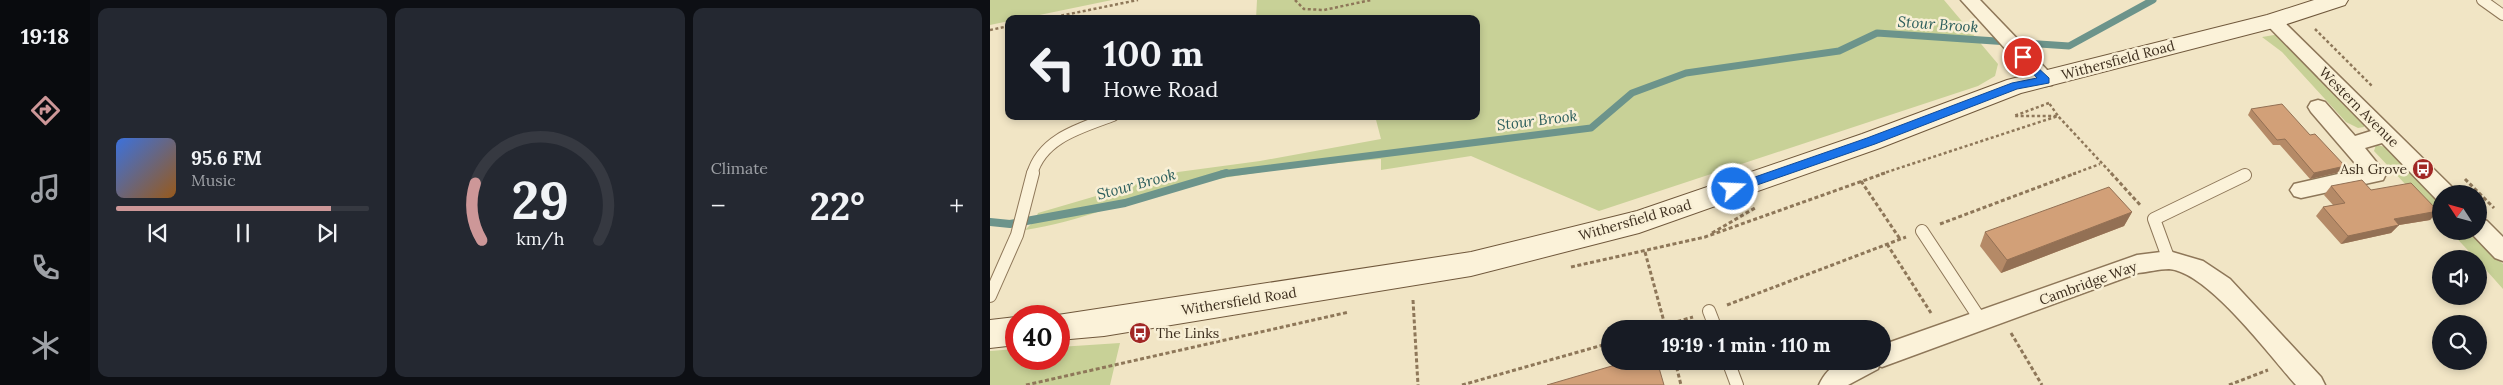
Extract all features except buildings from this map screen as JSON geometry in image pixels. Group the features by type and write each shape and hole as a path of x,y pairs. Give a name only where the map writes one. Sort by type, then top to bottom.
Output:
{"street":[{"path":"1970,0 1992,24 2037,81"},
{"name":"Withersfield Road","path":"1070,326 1104,323 1472,264 1639,222 1871,141 2016,86 2273,21 2337,0"},
{"name":"Western Avenue","path":"2273,21 2436,185"},
{"path":"2301,190 2376,174 2318,107"},
{"path":"2351,145 2386,134"},
{"path":"2488,236 2503,252"},
{"name":"Cambridge Way","path":"1891,353 1992,318 2137,264 2169,260 2195,268 2222,286 2312,385"},
{"path":"990,334 1005,332"},
{"path":"1832,385 1838,377 1849,370"}],"lane":[{"path":"2482,0 2503,15"},
{"path":"990,296 1017,236 1036,160 1053,142 1103,120"},
{"path":"2169,260 2154,219 2245,175"},
{"path":"1922,231 1992,318"},
{"path":"1710,312 1713,320"},
{"path":"1731,370 1737,385"}],"path":[{"path":"1065,15 1138,0"},
{"path":"1295,0 1304,9 1324,10 1371,0"},
{"path":"990,30 1005,27"},
{"path":"2058,116 2014,116 2037,81 2058,116 2100,164 2154,219"},
{"path":"1664,320 1646,252 1705,237 1861,180 2058,116"},
{"path":"1687,320 2100,164"},
{"path":"1861,180 1900,240"},
{"path":"1887,244 1945,334"},
{"path":"1413,300 1418,385"},
{"path":"1992,318 2042,385"},
{"path":"1462,385 1601,346"},
{"path":"2228,385 2290,361"},
{"path":"1026,385 1122,364"},
{"path":"1678,370 1682,385"}],"green space":[{"path":"990,0 1112,0 1039,15 1005,15 1005,22 990,25"},
{"path":"1257,0 1944,0 1998,64 1995,76 1978,86 1599,211 1471,156 1381,170 1381,159 1233,176 1165,191 1086,216 1025,230 1035,220 1038,213 1178,172 1260,161 1381,139 1376,120 1480,120 1480,15 1256,15"},
{"path":"2280,34 2365,119 2364,127 2358,128 2346,122 2282,52 2262,37"},
{"path":"2376,145 2391,148 2432,191 2432,212 2374,151"},
{"path":"2458,240 2480,240 2503,264 2503,289 2487,271 2487,250 2468,250"},
{"path":"1120,343 1110,385 990,385 990,351 1005,350 1005,370 1070,370 1070,346"}],"waterway":[{"name":"Stour Brook","path":"1223,174 1591,128 1632,93 1686,73 1839,51 1877,33 2069,46 2153,0"},
{"name":"Stour Brook","path":"990,222 1010,224 1125,203 1223,174"}],"place":[{"name":"Ash Grove","path":"2423,169"},
{"name":"The Links","path":"1140,333"}],"route":[{"path":"1733,189 1871,141 2016,86 2045,80 2023,57"}]}
